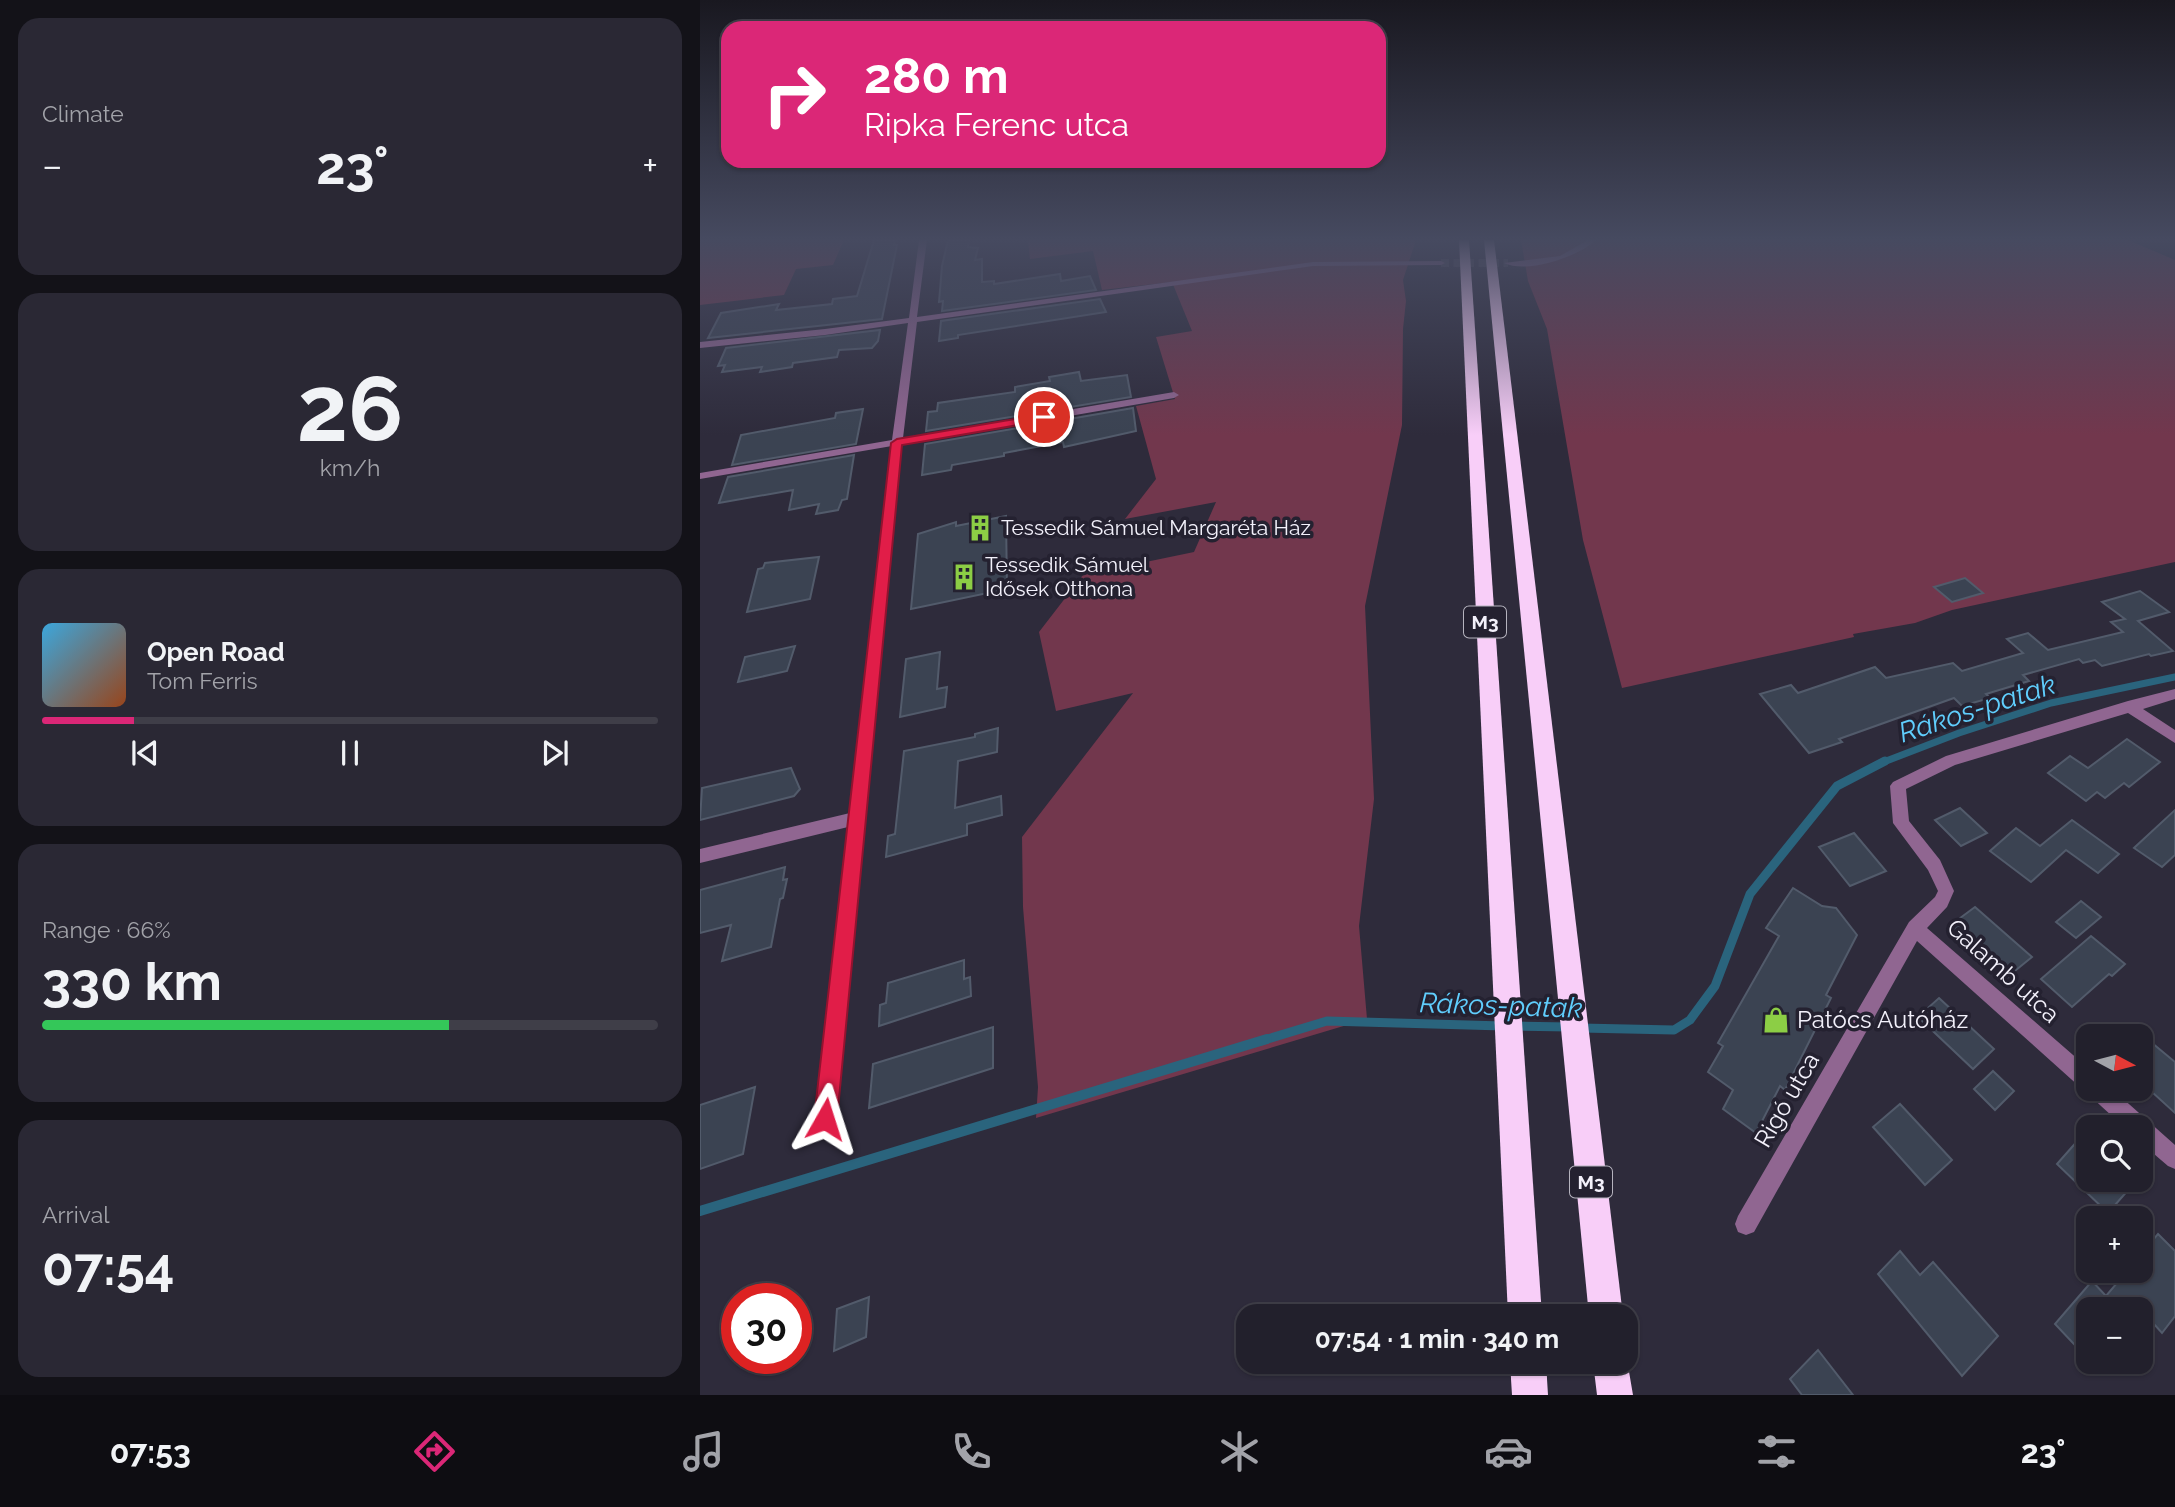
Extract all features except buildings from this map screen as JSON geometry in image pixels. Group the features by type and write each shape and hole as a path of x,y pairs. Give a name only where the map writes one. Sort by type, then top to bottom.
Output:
{"highway":[{"name":"M3","path":"1468,305 1524,1304"},
{"name":"M3","path":"1496,305 1605,1304"},
{"path":"1529,1374 1530,1395"},
{"path":"1612,1374 1615,1395"}],"street":[{"path":"825,1119 913,305"},
{"path":"700,345 1018,305"},
{"path":"700,476 1174,395"},
{"name":"Rigó utca","path":"1746,1224 1915,928 1941,902 1946,891 1934,865 1901,823 1898,786 1951,760 2175,694"},
{"path":"2128,706 2175,737"},
{"path":"700,856 856,818"},
{"name":"Galamb utca","path":"1915,928 2076,1070"},
{"path":"2111,1101 2126,1115"},
{"path":"2153,1139 2175,1159"}],"shaded area":[{"path":"1181,305 1406,305 1402,425 1365,606 1374,799 1359,926 1367,1019 1036,1118 1038,1087 1023,907 1022,837 1133,693 1056,711 1039,632 1083,575 1194,552 1216,502 1125,519 1156,479 1136,406 1175,399 1156,337 1192,331"},
{"path":"1538,305 2175,305 2175,562 1952,610 1915,623 1853,634 1854,637 1622,688 1583,540 1547,329"}],"waterway":[{"name":"Rákos-patak","path":"1882,763 1959,733 2051,703 2175,677"},
{"name":"Rákos-patak","path":"1581,1028 1674,1030 1690,1020 1715,986 1750,894 1837,786 1882,763"},
{"name":"Rákos-patak","path":"1261,1041 1327,1021 1503,1026"},
{"name":"Rákos-patak","path":"1515,1026 1569,1027"},
{"name":"Rákos-patak","path":"700,1211 1267,1039"}],"place":[{"name":"Tessedik Sámuel Margaréta Ház","path":"980,528"},
{"name":"Tessedik Sámuel Idősek Otthona","path":"964,577"},
{"name":"Patócs Autóház","path":"1776,1020"}],"route":[{"path":"825,1119 897,443 1044,417"}]}
